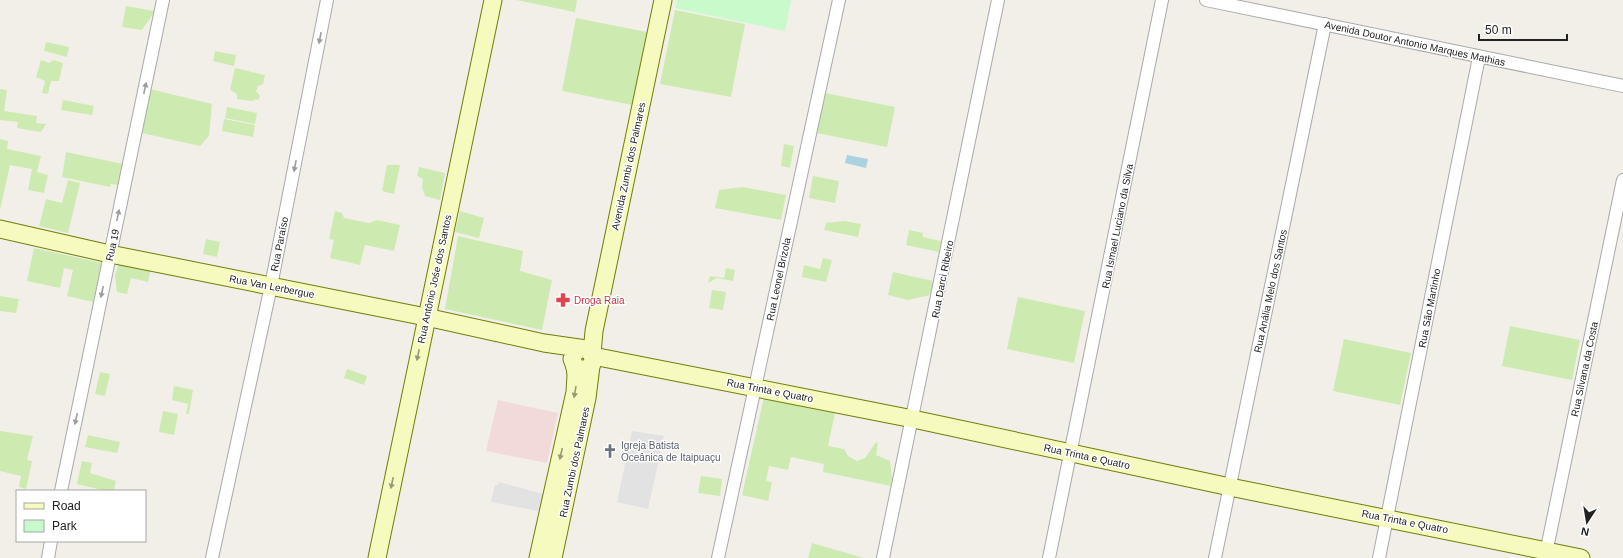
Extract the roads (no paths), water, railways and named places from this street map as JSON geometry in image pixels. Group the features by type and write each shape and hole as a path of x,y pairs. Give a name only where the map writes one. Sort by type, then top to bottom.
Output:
{"street":[{"name":"Rua 19","path":"61,490 163,0"},
{"name":"Rua Paraíso","path":"212,558 271,286 327,0"},
{"name":"Rua Antônio Jośe dos Santos","path":"377,558 493,0"},
{"name":"Avenida Zumbi dos Palmares","path":"584,358 594,331 662,0"},
{"name":"Rua Leonel Brizola","path":"718,558 839,0"},
{"name":"Rua Darci Ribeiro","path":"884,558 998,0"},
{"name":"Rua Ismael Luciano da Silva","path":"1049,558 1162,0"},
{"name":"Avenida Doutor Antonio Marques Mathias","path":"1206,0 1623,86"},
{"name":"Rua Anália Melo dos Santos","path":"1215,558 1325,24"},
{"name":"Rua São Martinho","path":"1379,558 1479,57"},
{"name":"Rua Silvana da Costa","path":"1546,554 1623,180"},
{"name":"Rua Van Lerbergue","path":"0,229 110,254 426,317 544,343 584,358"},
{"name":"Rua Trinta e Quatro","path":"584,358 755,387 1071,452 1230,487 1387,518 1546,554 1581,558"},
{"name":"Rua Zumbi dos Palmares","path":"538,558 575,392 576,375 584,358"},
{"name":"Rua Zumbi dos Palmares","path":"553,558 587,398 584,358"},
{"path":"48,558 51,542"}],"water":[{"path":"847,155 868,159 866,168 845,163"}],"place":[{"name":"Droga Raia","path":"563,300"},
{"name":"Igreja Batista Oceânica de Itaipuaçu","path":"610,451"}]}
